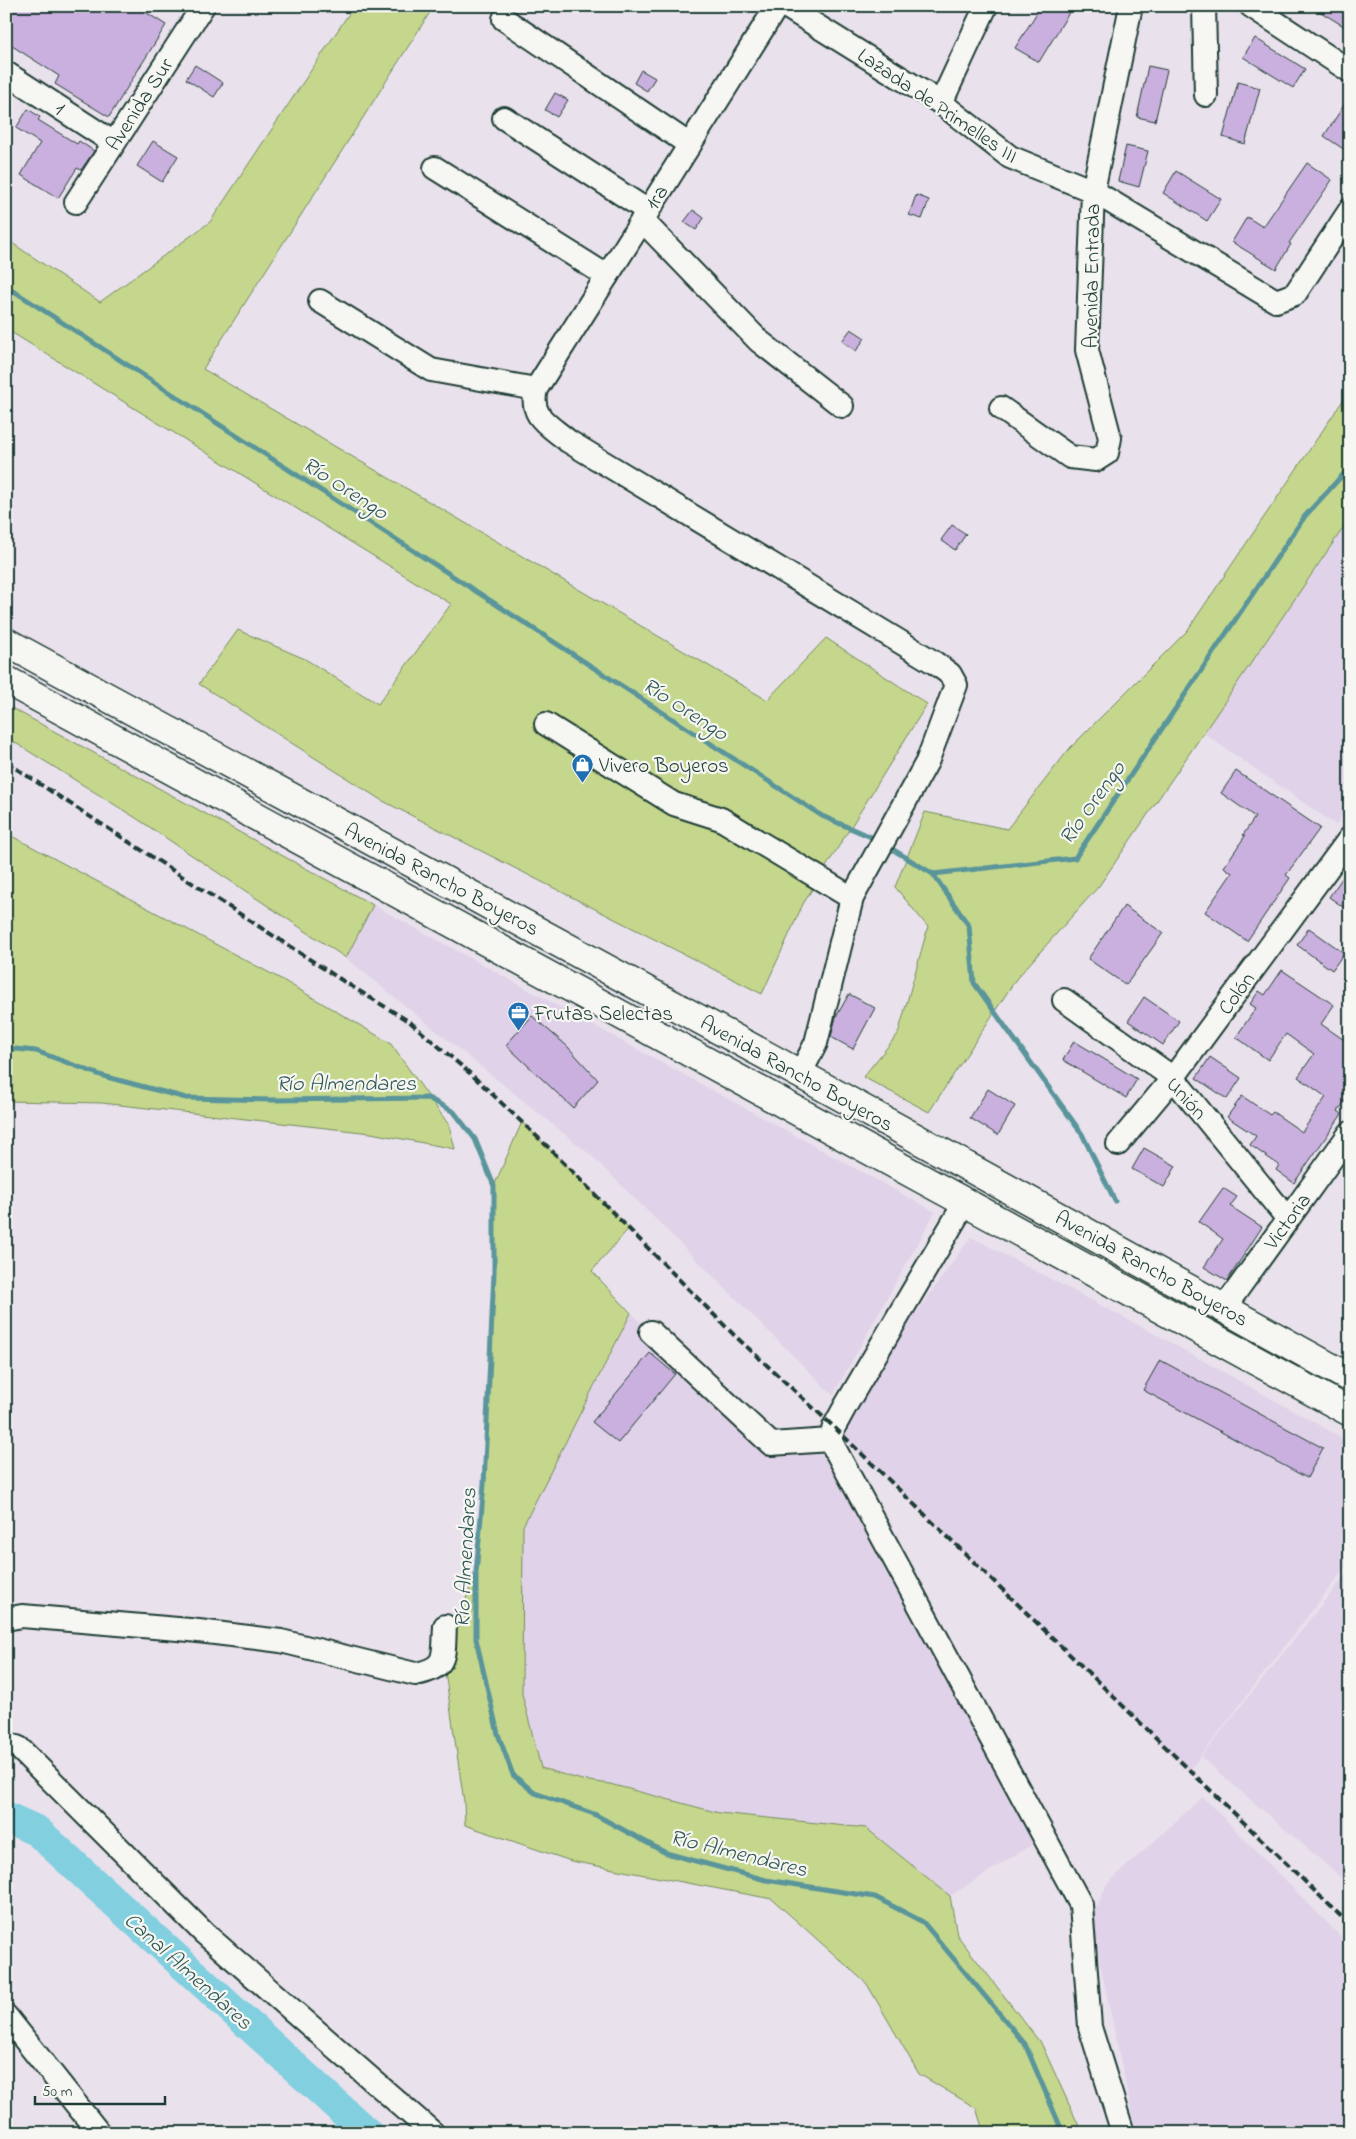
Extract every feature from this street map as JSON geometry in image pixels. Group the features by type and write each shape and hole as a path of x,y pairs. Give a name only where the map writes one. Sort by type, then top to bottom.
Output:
{"highway":[{"name":"Avenida Rancho Boyeros","path":"6,642 800,1074 1350,1378"},
{"name":"Avenida Rancho Boyeros","path":"6,680 964,1204 1350,1412"}],"street":[{"name":"1ra","path":"536,388 777,6"},
{"name":"Lazada de Primelles III","path":"785,6 941,103 1010,157 1093,191 1276,301 1295,294 1350,210"},
{"path":"941,103 986,6"},
{"name":"Avenida Entrada","path":"1001,408 1070,457 1096,460 1107,453 1110,438 1087,350 1093,191 1131,6"},
{"path":"1204,6 1206,95"},
{"path":"1251,6 1350,71"},
{"name":"Avenida Sur","path":"76,202 196,9"},
{"path":"504,19 690,144"},
{"name":"1","path":"6,73 114,143"},
{"path":"504,118 645,216 759,341 842,406"},
{"path":"435,168 607,276"},
{"path":"320,300 431,370 536,388 533,402 537,415 568,441 927,658 950,674 956,685 927,762 852,898 816,1043 800,1074"},
{"path":"546,724 674,804 721,819 852,898"},
{"name":"Colón","path":"1118,1144 1172,1078 1350,838"},
{"name":"Unión","path":"1064,1000 1172,1078 1288,1219"},
{"name":"Victoria","path":"1224,1308 1350,1133"},
{"path":"964,1204 846,1404 834,1427 830,1440 1081,1905 1090,2027 1123,2133"},
{"path":"651,1332 771,1444 830,1440"},
{"path":"6,1619 22,1616 190,1630 281,1641 415,1674 432,1671 443,1658 444,1626"},
{"path":"6,1743 19,1748 204,1933 432,2133"},
{"path":"6,2016 99,2133"}],"shaded area":[{"path":"1350,518 1350,805 1336,825 1202,732"},
{"path":"373,905 935,1212 833,1395 592,1156 346,958"},
{"path":"971,1237 1153,1333 1350,1442 1350,1561 1189,1771 834,1427"},
{"path":"631,1313 771,1444 830,1440 1044,1837 950,1896 866,1828 719,1813 610,1784 582,1780 541,1768 522,1694 523,1526"},
{"path":"1350,1569 1350,1885 1201,1757"},
{"path":"1203,1797 1350,1946 1350,2125 1303,2133 1136,2133 1091,1920 1107,1884"}],"green space":[{"path":"354,6 434,6 203,369 767,700 826,638 927,704 803,904 762,994 381,800 199,684 238,630 305,659 378,704 451,604 6,329 6,239 100,302 210,222"},
{"path":"1350,390 1350,518 1099,886 1016,979 929,1112 863,1077 898,1034 928,927 895,887 925,812 1007,829 1070,748 1187,631"},
{"path":"6,705 373,905 346,958 136,818 6,737"},
{"path":"6,833 281,979 390,1043 449,1125 455,1149 371,1133 102,1103 6,1101"},
{"path":"522,1122 629,1228 592,1271 631,1313 523,1526 522,1694 541,1768 582,1780 610,1784 719,1813 866,1828 950,1896 957,1935 1042,2045 1082,2133 984,2133 976,2108 919,2074 867,1984 772,1899 571,1861 465,1825 464,1802 443,1658 476,1573 484,1484 494,1273 494,1186"}],"building":[{"path":"6,6 136,6 166,25 109,117 55,84 59,76 6,42"},
{"path":"1041,6 1073,6 1039,62 1015,48"},
{"path":"1311,6 1350,6 1350,30"},
{"path":"1255,38 1305,69 1293,88 1243,57"},
{"path":"195,65 223,83 214,97 186,79"},
{"path":"1148,66 1167,70 1155,121 1137,117"},
{"path":"641,70 655,78 647,91 634,83"},
{"path":"1238,82 1260,88 1245,144 1223,137"},
{"path":"555,93 568,100 557,117 545,110"},
{"path":"1350,96 1350,142 1345,150 1324,136"},
{"path":"28,109 40,117 38,120 77,144 79,141 94,151 81,170 77,168 58,198 21,175 40,143 16,128"},
{"path":"153,141 178,156 162,182 137,166"},
{"path":"1126,146 1148,151 1139,187 1118,181"},
{"path":"1307,163 1332,180 1289,243 1291,244 1276,269 1232,242 1247,217 1263,227"},
{"path":"1176,171 1221,199 1207,221 1163,193"},
{"path":"916,195 929,200 922,219 909,215"},
{"path":"693,210 704,218 696,230 684,222"},
{"path":"851,329 865,338 856,351 842,341"},
{"path":"952,525 966,534 955,550 941,540"},
{"path":"1236,771 1320,828 1286,875 1290,878 1247,941 1205,912 1232,873 1224,867 1245,836 1243,835 1255,817 1221,793"},
{"path":"1350,867 1350,912 1329,897"},
{"path":"1124,906 1163,933 1126,985 1088,959"},
{"path":"1309,928 1344,953 1332,970 1297,945"},
{"path":"1282,970 1334,1005 1321,1024 1350,1044 1350,1094 1338,1111 1342,1114 1294,1183 1276,1170 1279,1165 1250,1145 1256,1136 1227,1117 1242,1096 1270,1115 1273,1112 1302,1132 1326,1097 1298,1077 1314,1054 1286,1034 1268,1060 1236,1037 1256,1008 1250,1004 1259,991 1265,995"},
{"path":"849,994 875,1008 853,1049 831,1037 836,1017"},
{"path":"1144,997 1179,1021 1163,1045 1128,1021"},
{"path":"532,1016 567,1046 598,1080 573,1108 506,1045"},
{"path":"1074,1041 1137,1079 1126,1098 1063,1060"},
{"path":"1210,1057 1241,1078 1227,1099 1196,1078"},
{"path":"988,1089 1015,1106 998,1135 970,1118"},
{"path":"1144,1148 1176,1166 1164,1187 1132,1169"},
{"path":"1223,1188 1237,1197 1230,1206 1262,1227 1227,1281 1204,1267 1223,1239 1199,1222"},
{"path":"650,1353 675,1374 618,1443 592,1422"},
{"path":"1160,1360 1323,1448 1307,1478 1143,1390"}],"waterway":[{"name":"Río Orengo","path":"6,286 822,816 878,840"},
{"name":"Río Orengo","path":"887,846 933,874 1075,858 1305,516 1350,467"},
{"path":"933,874 969,926 974,983 1082,1134 1115,1201"},
{"name":"Río Almendares","path":"6,1048 36,1051 103,1076 186,1098 274,1100 428,1098 454,1112 475,1139 494,1186 494,1273 484,1484 476,1573 476,1639 498,1734 513,1775 535,1793 594,1814 666,1853 766,1880 875,1897 923,1922 1025,2044 1063,2133"},
{"name":"Canal Almendares","path":"6,1817 37,1831 367,2133"}],"railway":[{"path":"6,762 343,981 410,1022 472,1075 548,1147 734,1335 834,1427 1350,1925"}],"place":[{"name":"Vivero Boyeros","path":"583,784"},
{"name":"Frutas Selectas","path":"518,1032"}]}
